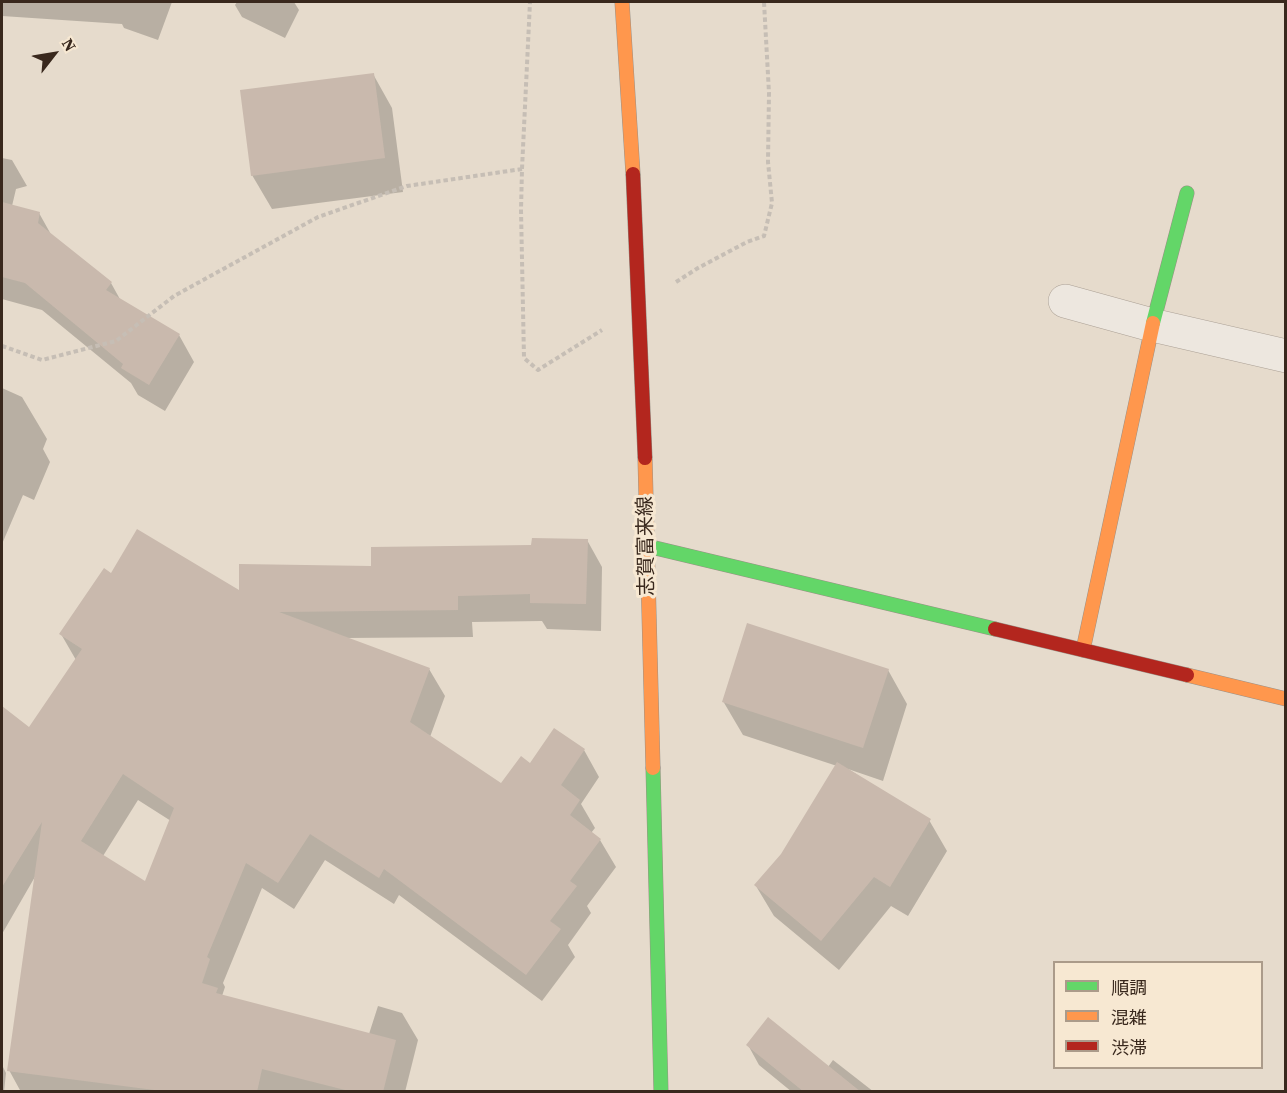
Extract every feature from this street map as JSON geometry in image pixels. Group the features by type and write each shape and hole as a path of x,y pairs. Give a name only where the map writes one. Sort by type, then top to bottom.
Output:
{"street":[{"name":"志賀富来線","path":"622,2 633,174 645,458 661,1092"},
{"path":"1083,650 1152,325 1187,193"},
{"path":"1065,301 1152,325 1286,356"},
{"path":"647,546 1286,699"}],"path":[{"path":"530,2 521,210 524,358 538,370 608,326"},
{"path":"668,287 698,268 747,242 764,236 772,203 768,162 769,93 764,2"},
{"path":"2,346 42,360 116,341 174,296 318,217 407,186 522,169"}],"building":[{"path":"374,73 385,158 251,176 240,90"},
{"path":"2,202 40,212 38,223 112,282 106,290 180,334 149,385 121,368 123,364 25,283 2,277"},
{"path":"137,529 239,590 239,564 371,566 371,547 531,545 532,538 588,539 586,604 530,603 530,594 458,596 458,610 279,612 430,668 410,722 501,783 521,756 530,763 554,728 585,749 561,785 580,800 570,815 601,839 570,881 577,886 550,921 561,929 526,975 384,869 379,878 310,834 278,883 246,863 207,957 210,959 202,983 218,988 216,993 396,1040 383,1092 353,1092 262,1069 257,1092 170,1092 7,1071 42,822 2,887 2,706 29,727 82,649 59,634 104,568 111,573","holes":["123,774 174,808 145,881 81,841"]},
{"path":"747,623 889,669 863,748 722,702"},
{"path":"837,762 931,819 890,887 874,877 821,941 754,885 781,854"},
{"path":"768,1017 861,1092 804,1092 746,1045"}],"traffic: fast":[{"path":"1153,323 1187,193"},
{"path":"647,546 995,629"},
{"path":"653,768 661,1092"}],"traffic: slow":[{"path":"622,2 633,174"},
{"path":"1083,650 1153,323"},
{"path":"645,458 653,768"},
{"path":"1187,675 1286,699"}],"traffic: jam":[{"path":"633,174 645,458"},
{"path":"995,629 1187,675"}]}
